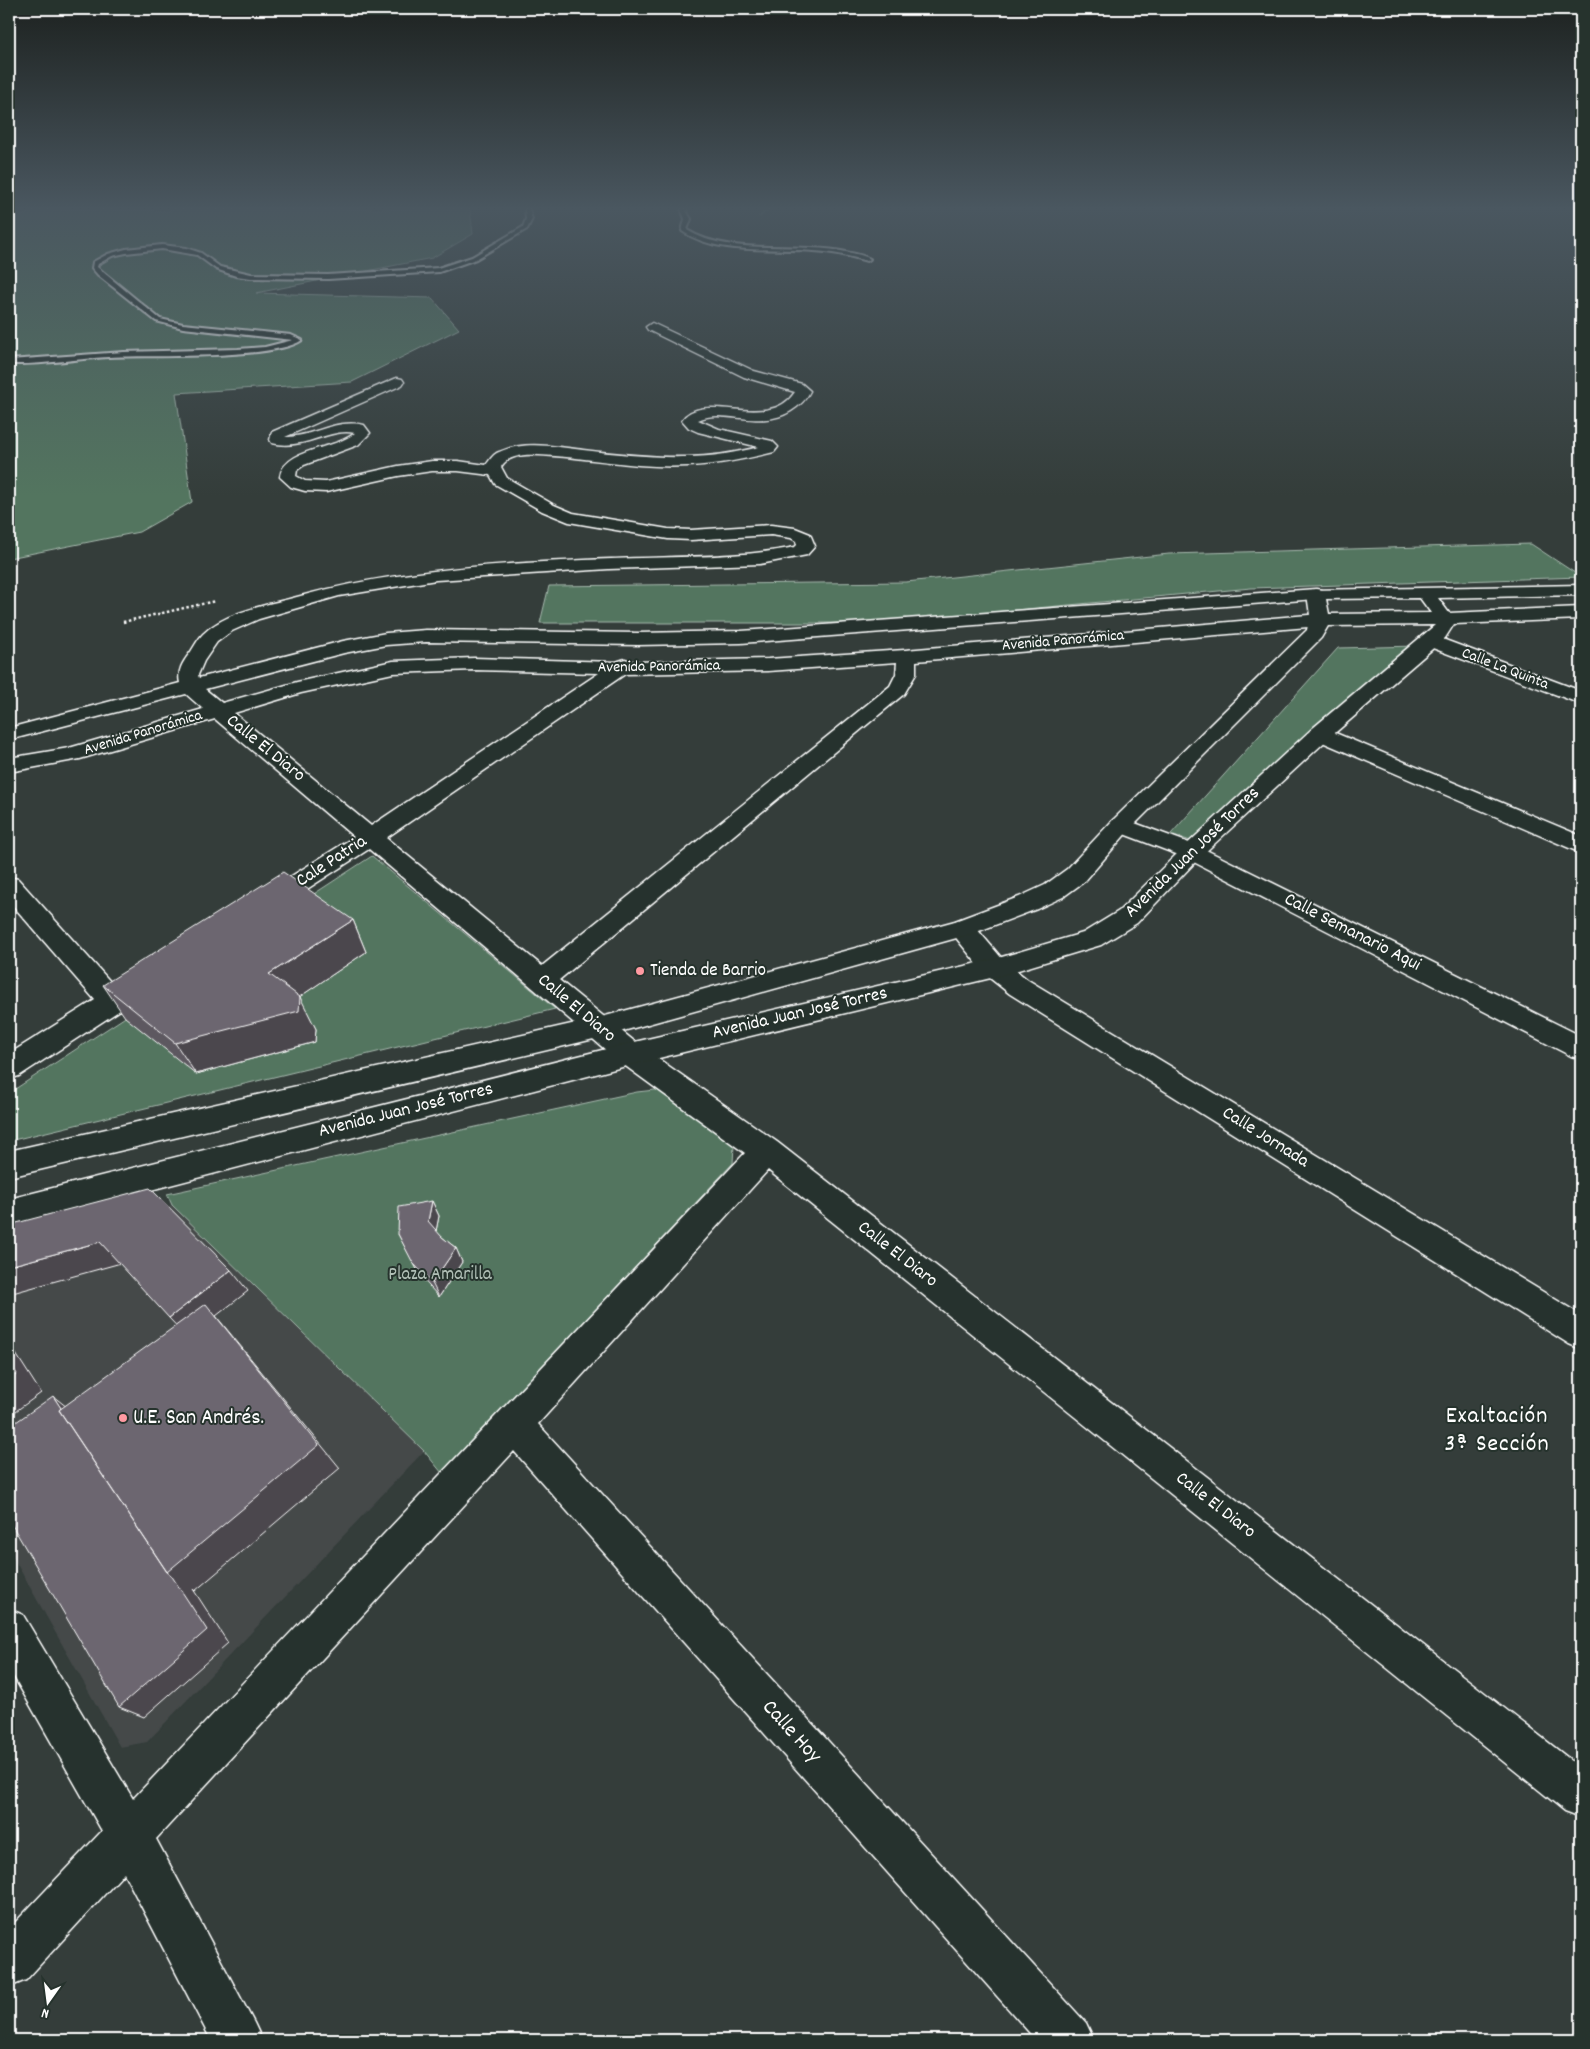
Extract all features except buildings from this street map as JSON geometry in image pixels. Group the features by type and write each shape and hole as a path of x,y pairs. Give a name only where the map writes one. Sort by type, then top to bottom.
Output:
{"street":[{"path":"191,688 188,675 194,661 210,638 225,627 252,615 337,591 436,575 609,564 760,559 801,551 806,546 804,538 796,533 771,530 718,534 668,534 569,517 548,508 501,481 494,471 493,467 498,459 518,451 537,450 616,458 686,462 732,458 768,450 770,447 767,444 704,429 692,424 689,420 692,416 714,413 771,415 778,413 798,399 803,391 797,387 749,374 652,326"},
{"path":"397,382 277,435 277,440 285,442 297,441 340,427 359,428 364,433 353,442 300,460 289,468 288,477 297,484 326,487 398,471 432,466 458,466 494,471"},
{"name":"Avenida Panorámica","path":"9,734 343,647 426,636 638,639 751,636 1316,594 1581,590"},
{"path":"1424,592 1444,619"},
{"path":"1316,594 1320,620"},
{"name":"Avenida Panorámica","path":"9,765 72,754 297,688 392,667 474,664 622,668 768,665 905,656 1320,620 1444,619 1581,613"},
{"name":"Avenida Juan José Torres","path":"9,1213 630,1054 995,968 1092,939 1128,917 1192,852 1321,733 1445,626 1444,619"},
{"name":"Avenida Juan José Torres","path":"9,1164 598,1028 962,928 1028,903 1054,891 1076,876 1121,824 1314,634 1319,628 1320,620"},
{"name":"Cale Patria","path":"246,917 372,837 622,668 634,656 638,639"},
{"name":"Calle La Quinta","path":"1430,640 1581,698"},
{"path":"542,980 897,690 905,679 908,669 905,656"},
{"name":"Calle El Diaro","path":"191,688 630,1054 766,1151 1581,1794"},
{"path":"1321,733 1581,845"},
{"name":"Calle Semanario Aqui","path":"1121,824 1192,852 1581,1048"},
{"path":"9,885 112,1002"},
{"name":"Calle Jornada","path":"962,928 995,968 1019,987 1581,1333"},
{"path":"9,1068 162,970"},
{"path":"9,1963 514,1424 766,1151"},
{"name":"Calle Hoy","path":"514,1424 1069,2040"},
{"path":"9,1629 129,1835 237,2040"}],"lane":[{"path":"9,362 30,363 108,354 236,350 288,345 299,340 291,337 183,326 158,320 139,305"}],"shaded area":[{"path":"172,1205 424,1451 147,1742 120,1747 9,1550 9,1248"}],"green space":[{"path":"9,305 438,305 459,329 352,382 176,393 192,502 139,532 9,558"},
{"path":"1531,544 1581,577 1251,588 876,623 540,623 549,586 906,582 1169,554"},
{"path":"1418,646 1196,843 1171,834 1338,648"},
{"path":"372,856 555,1009 9,1141 9,1093"},
{"name":"Plaza Amarilla","path":"664,1089 734,1145 733,1163 442,1473 424,1451 172,1205 167,1194 637,1092"}],"place":[{"name":"Tienda de Barrio","path":"640,971"},
{"name":"U.E. San Andrés.","path":"123,1418"}],"district":[{"name":"Exaltación 3ª Sección","path":"1497,1431"}]}
